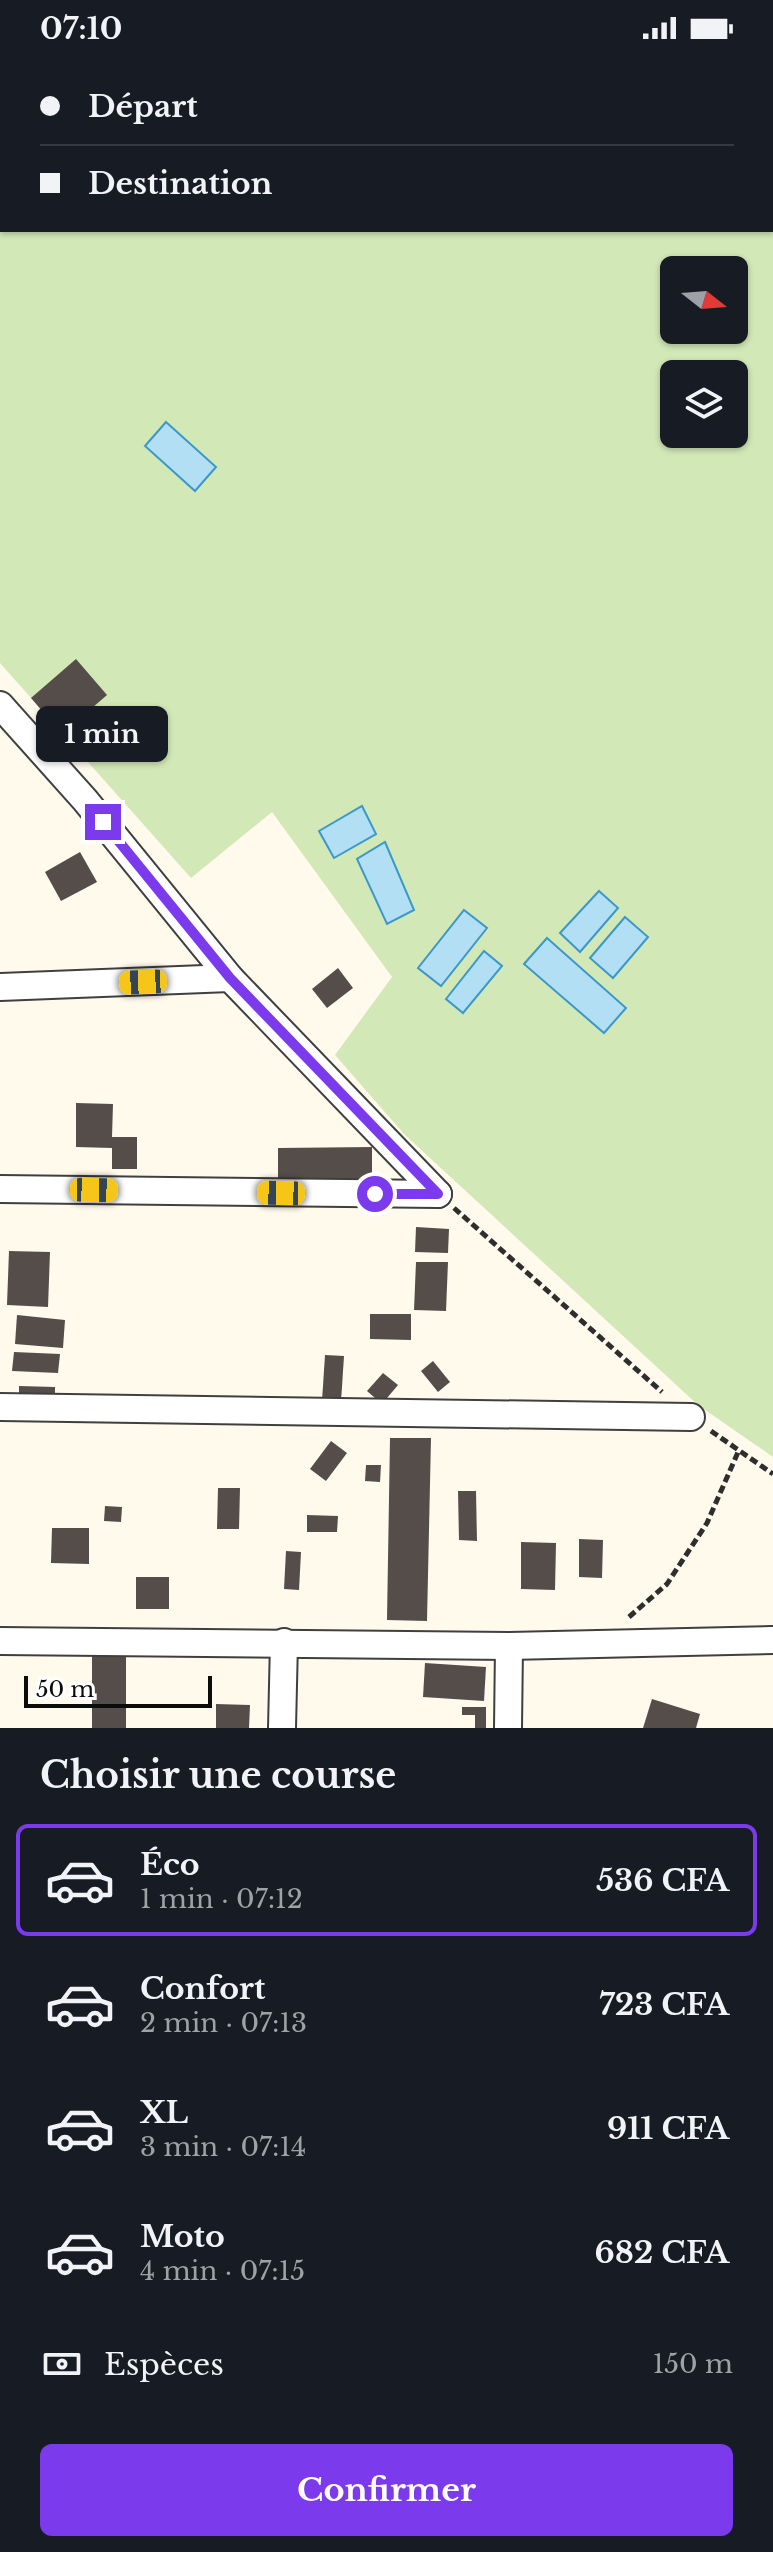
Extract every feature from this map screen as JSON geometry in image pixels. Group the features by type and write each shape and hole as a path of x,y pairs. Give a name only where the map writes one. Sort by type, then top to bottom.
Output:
{"street":[{"path":"0,705 85,800 230,978 438,1194"},
{"path":"0,987 230,978"},
{"path":"0,1189 438,1194"},
{"path":"0,1407 691,1417"},
{"path":"0,1641 509,1646 773,1640"},
{"path":"282,1728 284,1642"},
{"path":"508,1728 509,1646"}],"path":[{"path":"438,1194 691,1417 773,1474"},
{"path":"599,1643 667,1584 707,1523 739,1450"}],"green space":[{"path":"0,232 773,232 773,1457 698,1405 405,1135 335,1055 392,977 272,812 191,878 0,663"}],"water":[{"path":"166,422 216,467 195,491 145,446"},
{"path":"362,806 376,834 334,858 319,831"},
{"path":"385,842 414,910 387,924 357,859"},
{"path":"599,891 618,908 580,952 560,933"},
{"path":"464,910 487,928 441,986 418,968"},
{"path":"625,917 648,937 613,978 590,958"},
{"path":"547,938 626,1008 604,1033 524,964"},
{"path":"484,951 502,966 463,1013 446,999"}],"building":[{"path":"76,659 107,695 62,734 31,698"},
{"path":"80,852 97,882 61,901 45,872"},
{"path":"338,968 353,988 327,1008 312,989"},
{"path":"76,1103 113,1104 112,1137 137,1137 137,1169 112,1169 112,1148 76,1147"},
{"path":"372,1147 372,1184 278,1184 278,1148"},
{"path":"416,1227 449,1229 448,1253 415,1252"},
{"path":"9,1251 50,1252 48,1307 7,1305"},
{"path":"416,1262 448,1262 446,1311 414,1310"},
{"path":"370,1314 411,1314 411,1340 370,1339"},
{"path":"17,1315 65,1320 63,1348 15,1344"},
{"path":"14,1352 60,1354 58,1373 12,1371"},
{"path":"325,1355 344,1356 341,1402 322,1401"},
{"path":"433,1361 450,1382 438,1392 421,1371"},
{"path":"383,1373 398,1385 382,1404 367,1391"},
{"path":"19,1386 55,1387 55,1403 19,1402"},
{"path":"390,1438 431,1438 427,1621 387,1620"},
{"path":"331,1441 347,1453 326,1481 310,1469"},
{"path":"366,1465 381,1465 380,1482 365,1481"},
{"path":"218,1488 240,1488 239,1529 217,1529"},
{"path":"458,1491 476,1491 477,1541 459,1540"},
{"path":"105,1506 122,1507 121,1522 104,1521"},
{"path":"307,1515 338,1516 337,1532 307,1532"},
{"path":"52,1528 89,1528 89,1564 51,1563"},
{"path":"579,1539 603,1540 602,1578 579,1577"},
{"path":"521,1542 556,1543 555,1590 521,1589"},
{"path":"286,1551 301,1552 299,1590 284,1589"},
{"path":"136,1577 169,1577 169,1609 136,1609"},
{"path":"92,1650 126,1650 126,1728 92,1728"},
{"path":"425,1663 486,1667 484,1701 423,1697"},
{"path":"652,1699 700,1714 696,1728 643,1728"},
{"path":"216,1704 250,1705 249,1728 216,1728"},
{"path":"462,1707 486,1707 486,1728 475,1728 475,1715 462,1715"}],"route":[{"path":"103,822 230,978 438,1194 375,1194"}]}
